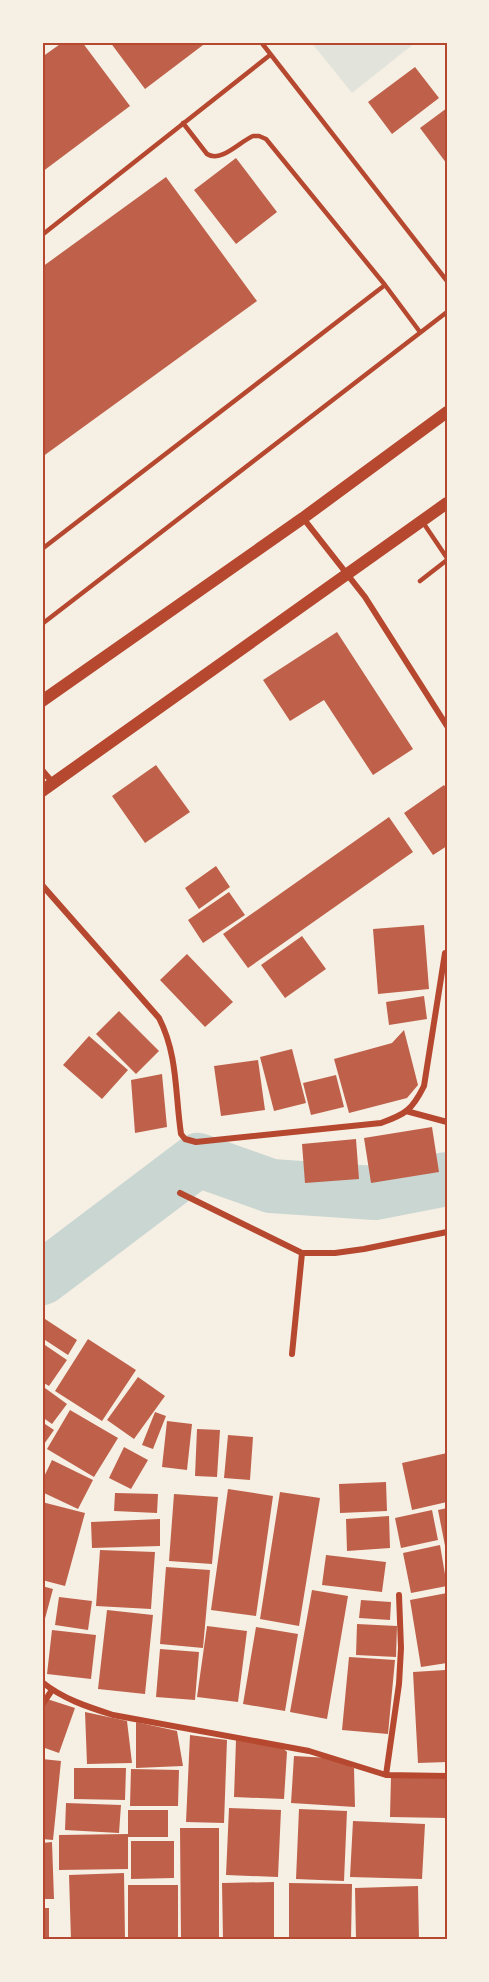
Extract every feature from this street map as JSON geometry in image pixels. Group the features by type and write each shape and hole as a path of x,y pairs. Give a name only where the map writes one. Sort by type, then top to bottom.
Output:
{"main road":[{"path":"42,701 303,518 447,412"},
{"path":"47,787 447,503"}],"street":[{"path":"303,518 364,597 447,726"},
{"path":"42,770 47,787"},
{"path":"42,885 159,1018 171,1045 175,1065 181,1134 185,1139 196,1142 381,1123 399,1117 415,1105 424,1086 445,953"},
{"path":"406,1111 447,1122"},
{"path":"180,1193 302,1252 336,1253 447,1232"},
{"path":"292,1354 302,1252"},
{"path":"386,1775 399,1684 401,1648 399,1595"},
{"path":"42,1682 52,1690 85,1706 113,1715 309,1751 386,1775 447,1776"},
{"path":"42,1705 52,1690"}],"lane":[{"path":"261,42 447,280"},
{"path":"42,235 270,55"},
{"path":"183,123 207,154 212,157 219,157 253,136 266,139 385,285 420,332"},
{"path":"42,549 385,285"},
{"path":"42,624 447,312"},
{"path":"420,581 447,559 422,521"}],"shaded area":[{"path":"311,42 416,42 352,93"}],"building":[{"path":"63,42 82,42 130,106 42,172 42,57"},
{"path":"110,42 207,42 145,89"},
{"path":"415,67 439,98 392,134 368,102"},
{"path":"447,108 447,164 420,128"},
{"path":"236,158 277,212 236,244 194,190"},
{"path":"166,177 257,301 42,457 42,267"},
{"path":"337,632 413,749 373,775 324,700 290,721 263,680"},
{"path":"156,765 190,812 145,843 112,796"},
{"path":"444,785 447,789 447,846 433,855 404,813"},
{"path":"389,817 413,852 248,968 223,934"},
{"path":"216,866 230,887 199,909 185,888"},
{"path":"229,892 245,915 203,943 188,920"},
{"path":"424,925 429,989 378,994 373,929"},
{"path":"302,936 326,969 285,998 261,965"},
{"path":"187,954 233,1002 205,1027 160,980"},
{"path":"424,996 427,1019 389,1025 386,1002"},
{"path":"119,1011 159,1051 136,1074 96,1034"},
{"path":"404,1030 418,1085 407,1098 349,1113 334,1059 392,1043"},
{"path":"89,1036 128,1070 102,1099 63,1065"},
{"path":"292,1049 306,1103 274,1111 260,1057"},
{"path":"258,1060 265,1110 221,1116 214,1066"},
{"path":"162,1074 167,1127 135,1133 131,1080"},
{"path":"336,1075 344,1107 311,1115 303,1083"},
{"path":"432,1127 439,1172 371,1183 364,1138"},
{"path":"356,1139 359,1179 305,1183 302,1144"},
{"path":"42,1317 77,1340 68,1355 42,1338"},
{"path":"88,1339 136,1370 102,1421 55,1391"},
{"path":"42,1343 67,1360 49,1386 42,1382"},
{"path":"138,1377 165,1396 134,1439 107,1420"},
{"path":"45,1388 67,1404 52,1424 42,1417 42,1391"},
{"path":"70,1410 118,1438 94,1477 47,1449"},
{"path":"155,1412 166,1416 153,1449 142,1445"},
{"path":"167,1421 192,1424 187,1470 162,1467"},
{"path":"42,1422 54,1430 42,1447"},
{"path":"197,1429 220,1430 217,1477 195,1476"},
{"path":"228,1435 253,1437 250,1480 224,1478"},
{"path":"124,1447 148,1460 131,1489 109,1478"},
{"path":"447,1453 447,1502 412,1510 402,1463"},
{"path":"52,1460 93,1480 78,1509 42,1492 42,1481"},
{"path":"386,1482 387,1511 340,1513 339,1484"},
{"path":"228,1489 273,1496 256,1616 211,1610"},
{"path":"280,1492 320,1498 299,1626 260,1619"},
{"path":"115,1493 158,1494 157,1513 114,1511"},
{"path":"174,1494 218,1497 212,1564 169,1561"},
{"path":"42,1502 85,1513 65,1586 42,1580"},
{"path":"447,1508 447,1551 446,1551 438,1510"},
{"path":"432,1510 438,1540 401,1548 395,1518"},
{"path":"389,1516 390,1548 347,1551 346,1519"},
{"path":"160,1519 160,1546 92,1548 91,1522"},
{"path":"440,1545 447,1586 411,1593 403,1553"},
{"path":"100,1550 155,1552 151,1609 96,1606"},
{"path":"326,1555 386,1562 382,1592 322,1585"},
{"path":"166,1567 210,1570 203,1648 160,1644"},
{"path":"42,1586 53,1589 43,1626 42,1626"},
{"path":"312,1590 348,1596 327,1719 290,1712"},
{"path":"447,1593 447,1663 421,1667 410,1600"},
{"path":"59,1597 92,1601 88,1630 55,1625"},
{"path":"361,1600 391,1602 390,1620 359,1618"},
{"path":"107,1610 153,1615 145,1694 98,1689"},
{"path":"357,1624 397,1626 396,1657 356,1655"},
{"path":"207,1626 247,1631 238,1702 197,1697"},
{"path":"256,1627 298,1634 285,1711 243,1704"},
{"path":"52,1630 96,1635 91,1679 47,1674"},
{"path":"160,1649 199,1652 195,1700 156,1697"},
{"path":"349,1657 395,1660 388,1734 342,1730"},
{"path":"445,1670 447,1762 418,1763 413,1672"},
{"path":"47,1699 75,1708 59,1753 42,1747 42,1714"},
{"path":"85,1712 127,1721 132,1763 87,1764"},
{"path":"136,1722 177,1731 183,1766 136,1768"},
{"path":"190,1735 227,1740 224,1823 186,1822"},
{"path":"236,1740 283,1748 287,1752 284,1799 234,1797"},
{"path":"294,1756 330,1758 354,1768 355,1807 291,1803"},
{"path":"42,1759 61,1761 53,1840 42,1839"},
{"path":"74,1768 126,1768 125,1800 74,1799"},
{"path":"131,1769 179,1770 178,1806 130,1806"},
{"path":"391,1777 447,1778 447,1818 390,1817"},
{"path":"66,1803 121,1805 119,1833 65,1830"},
{"path":"229,1808 281,1810 278,1877 226,1875"},
{"path":"299,1809 347,1811 344,1881 296,1879"},
{"path":"128,1810 168,1810 168,1837 128,1837 128,1869 59,1870 59,1835 128,1834"},
{"path":"353,1821 425,1824 422,1879 350,1877"},
{"path":"180,1828 219,1828 219,1940 181,1940"},
{"path":"131,1841 174,1841 174,1878 131,1879"},
{"path":"52,1842 54,1899 42,1899 42,1843"},
{"path":"124,1873 125,1939 71,1940 69,1875"},
{"path":"274,1882 274,1940 223,1940 222,1883"},
{"path":"289,1883 352,1884 351,1940 289,1940"},
{"path":"128,1885 178,1885 178,1940 128,1940"},
{"path":"418,1886 419,1940 356,1940 355,1888"},
{"path":"42,1908 49,1908 49,1940 42,1940"}],"waterway":[{"path":"42,1278 198,1160 271,1186 375,1193 447,1179"}]}
